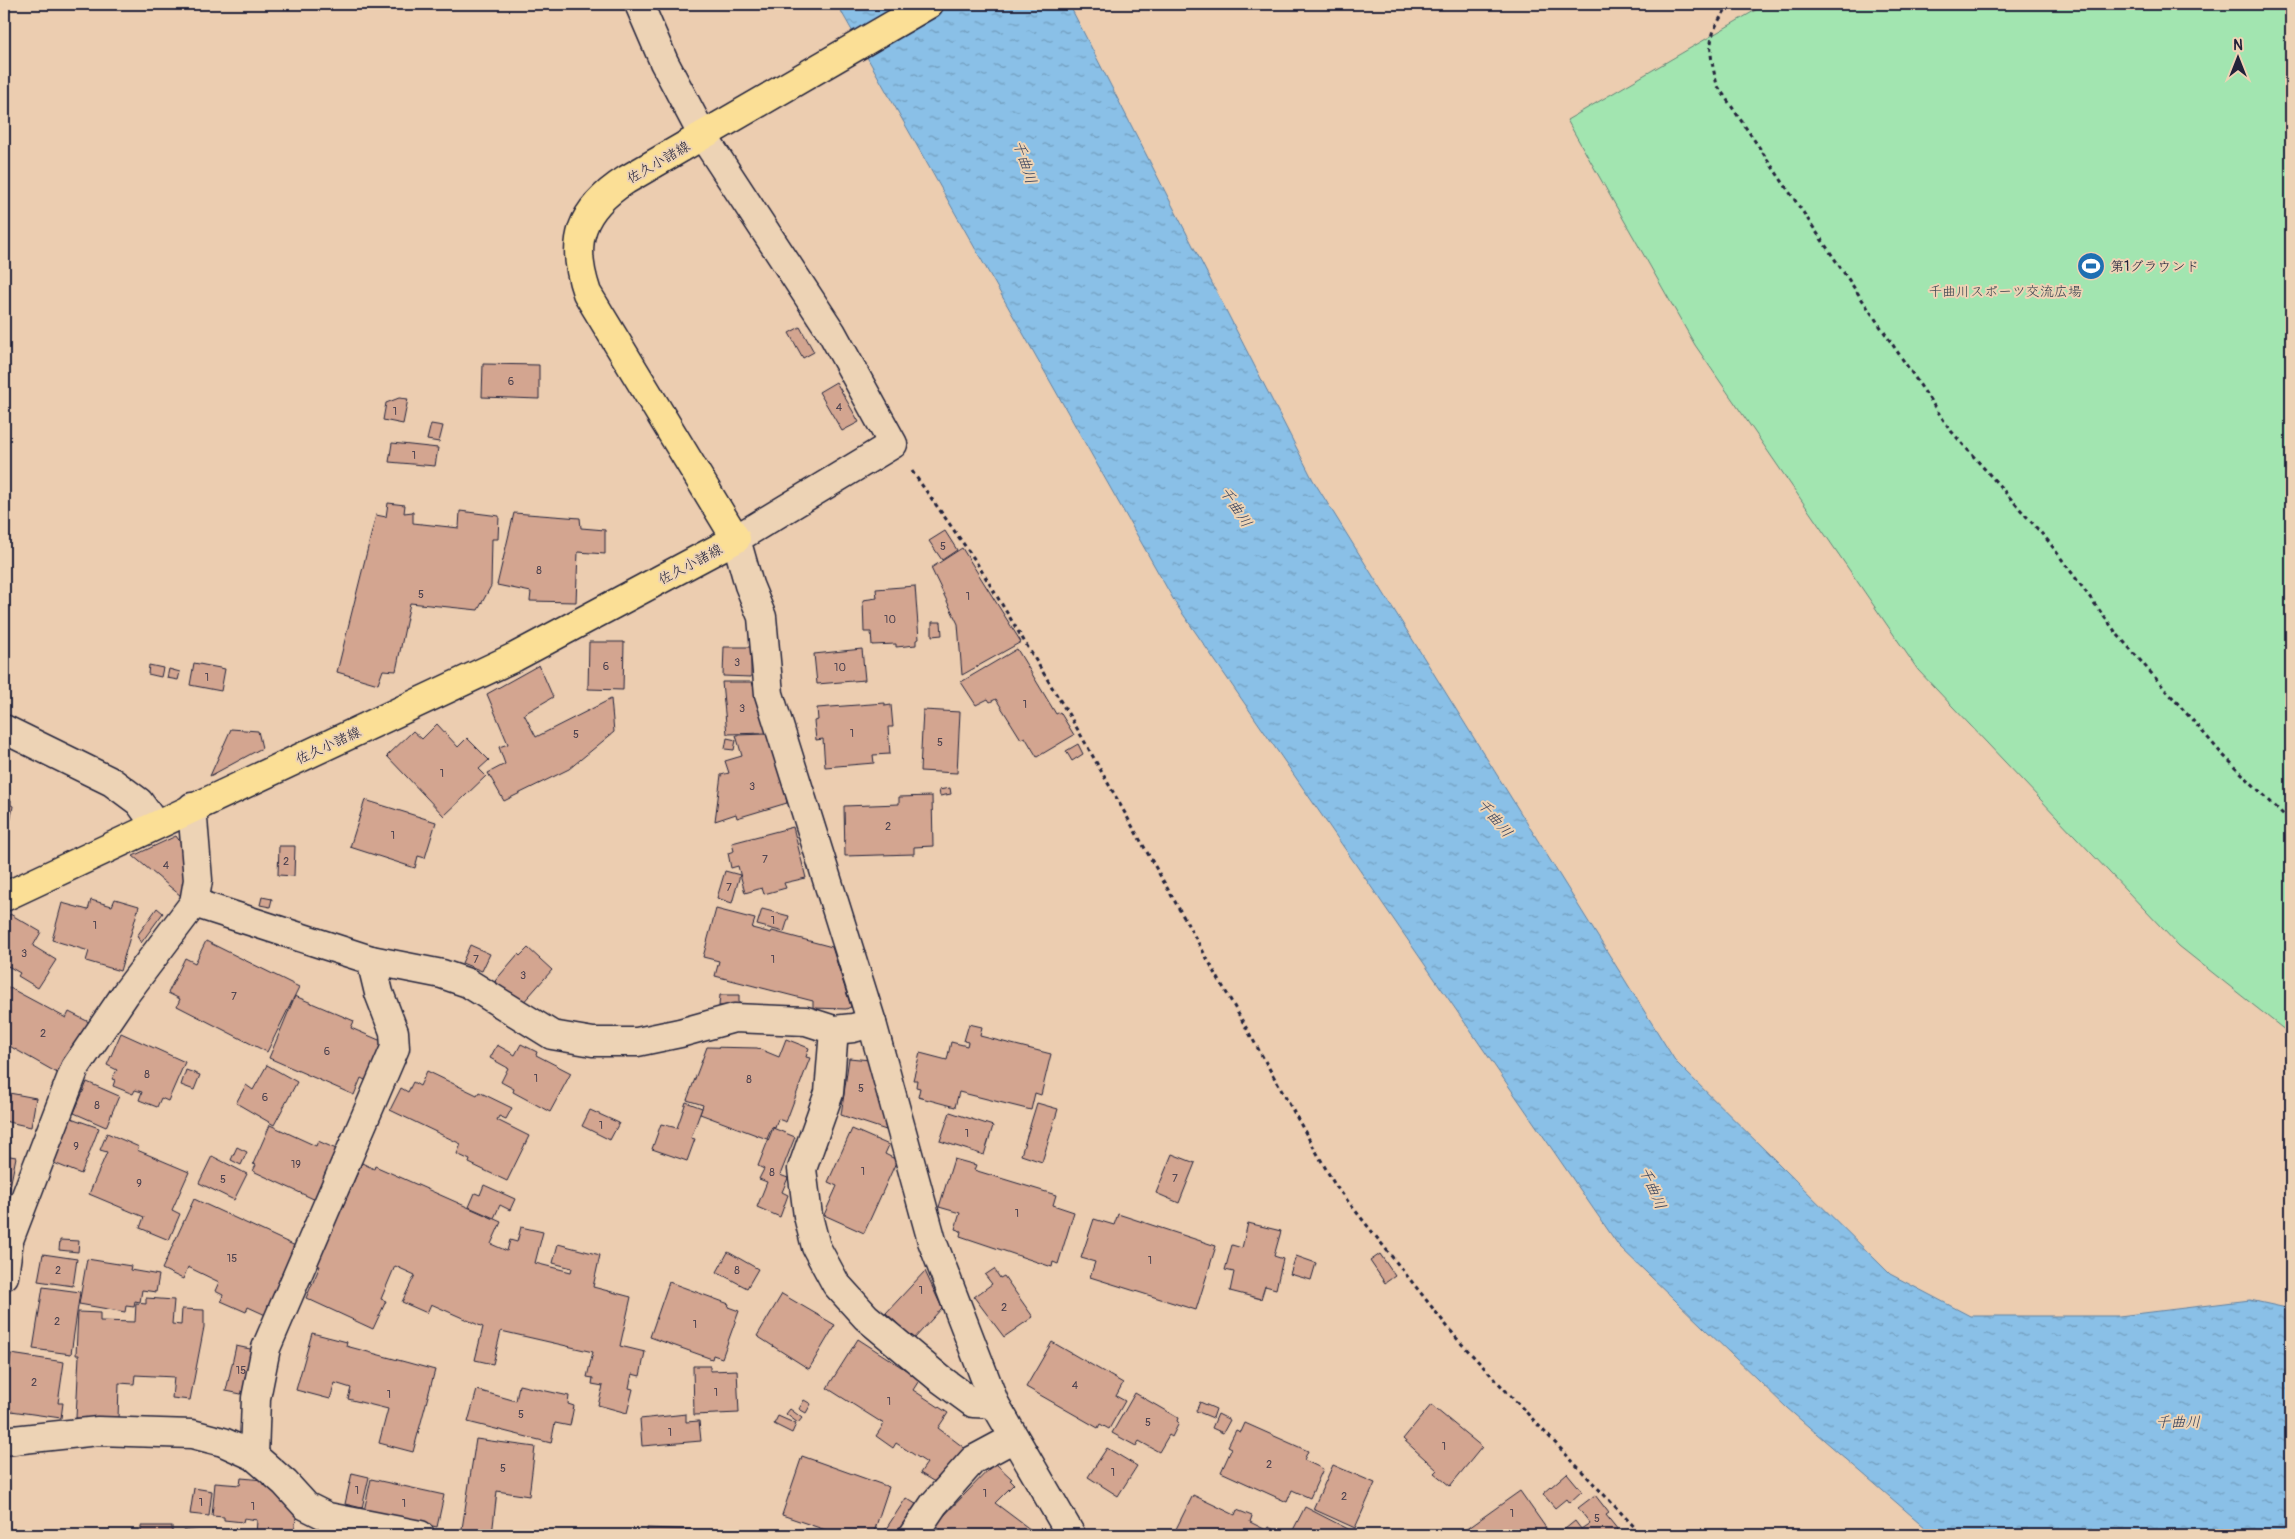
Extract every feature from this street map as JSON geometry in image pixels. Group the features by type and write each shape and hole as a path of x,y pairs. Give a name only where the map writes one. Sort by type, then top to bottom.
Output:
{"main road":[{"name":"佐久小諸線","path":"4,897 155,824 351,736 515,657 736,539 587,293 581,276 579,261 582,229 598,200 626,180 928,4"}],"street":[{"path":"639,4 664,62 719,164 832,332 893,444 736,539 749,585 762,617 769,694 872,1023 932,1241 995,1404 1071,1535"},
{"path":"4,729 112,782 139,802 155,824"},
{"path":"4,1276 9,1240 75,1068 126,993 194,903 198,880 192,808"},
{"path":"194,903 371,960 442,974 468,983 552,1035 594,1042 636,1042 680,1033 734,1018 806,1021 834,1030 872,1023"},
{"path":"254,1456 256,1398 266,1348 395,1048 394,1032 378,993 371,960"},
{"path":"834,1030 829,1094 802,1169 808,1216 816,1247 836,1284 866,1317 939,1378 973,1403 995,1404"},
{"path":"4,1441 98,1431 192,1434 223,1442 254,1456 285,1483 306,1506 328,1517 420,1535"},
{"path":"914,1535 934,1504 973,1460 1014,1438"}],"path":[{"path":"1730,4 1714,25 1710,55 1717,85 1951,431 2049,542 2123,642 2222,754 2291,822"},
{"path":"893,444 975,560 1078,730 1336,1185 1458,1340 1642,1535"}],"green space":[{"name":"千曲川スポーツ交流広場","path":"1766,4 2291,4 2291,1035 2179,946 1918,670 1695,345 1567,120"}],"water":[{"name":"千曲川","path":"837,4 1069,4 1313,480 1676,1062 1890,1274 1970,1316 2119,1316 2250,1300 2291,1309 2291,1535 1934,1535 1787,1408 1619,1246 1176,604"}],"building":[{"path":"800,327 814,352 803,358 789,333"},
{"path":"483,364 539,365 539,399 482,397"},
{"path":"836,382 859,422 842,431 819,392"},
{"path":"399,398 408,399 403,424 383,420 386,403"},
{"path":"431,424 443,426 439,442 427,440"},
{"path":"392,443 438,448 435,466 389,462"},
{"path":"388,503 405,505 404,513 413,512 413,523 459,528 460,511 499,516 498,539 492,539 491,586 478,610 410,603 396,671 383,670 378,684 337,672 376,515 386,517"},
{"path":"514,513 580,518 581,528 605,530 605,554 578,552 576,602 530,601 531,592 497,585"},
{"path":"945,531 957,550 942,560 929,541"},
{"path":"962,548 1021,642 962,675 958,624 931,568"},
{"path":"915,586 919,639 916,640 916,645 896,647 896,644 872,645 871,632 864,632 863,600 877,598 876,589"},
{"path":"932,622 941,622 942,635 932,636"},
{"path":"589,642 624,642 623,690 588,689"},
{"path":"724,647 751,647 751,677 723,676"},
{"path":"862,649 865,680 817,684 814,654"},
{"path":"1017,649 1056,714 1060,712 1074,735 1037,757 1025,737 1021,739 996,699 990,702 988,699 976,705 961,682"},
{"path":"194,663 225,669 221,691 190,685"},
{"path":"149,665 163,668 161,677 148,674"},
{"path":"539,665 553,697 524,714 536,737 611,699 614,732 569,769 504,801 488,773 505,764 499,747 508,744 487,694"},
{"path":"169,669 180,672 178,680 167,678"},
{"path":"722,682 752,682 767,733 727,734"},
{"path":"885,703 885,706 891,705 893,727 888,727 890,754 873,755 874,763 825,767 823,739 816,740 814,721 818,720 817,708"},
{"path":"923,710 960,712 957,773 920,771"},
{"path":"437,724 458,747 467,738 489,760 479,769 486,776 444,816 387,756 413,731 422,739"},
{"path":"231,729 258,731 262,748 210,776"},
{"path":"768,734 788,797 786,798 787,803 737,818 736,814 715,821 721,775 729,773 725,761 742,756 736,735"},
{"path":"727,738 736,740 734,750 725,749"},
{"path":"1078,744 1083,754 1072,761 1066,751"},
{"path":"950,788 951,794 940,796 939,790"},
{"path":"932,796 933,846 914,847 914,854 845,856 844,806 899,804 899,797"},
{"path":"4,799 11,800 11,805 13,806 10,823 4,822"},
{"path":"365,800 436,822 425,858 418,856 415,868 350,847"},
{"path":"793,827 806,878 784,883 786,888 764,894 762,888 745,893 738,866 731,868 728,853 734,851 732,843"},
{"path":"176,836 188,853 190,873 181,896 133,856"},
{"path":"279,846 295,846 294,876 278,875"},
{"path":"725,871 740,875 732,903 717,898"},
{"path":"262,897 272,899 270,907 260,905"},
{"path":"115,899 139,906 120,971 86,961 89,951 52,940 62,903 88,910 91,900 112,906"},
{"path":"157,908 163,913 141,943 137,936"},
{"path":"716,909 755,919 752,928 771,933 772,931 832,947 851,1007 846,1009 813,1008 813,1001 715,976 719,961 703,957"},
{"path":"762,909 789,916 784,932 757,925"},
{"path":"10,914 41,932 33,946 56,960 38,988 18,976 20,973 8,966 6,969 4,968 4,926"},
{"path":"206,941 299,987 267,1052 177,1006 180,999 168,993 185,958 195,963"},
{"path":"470,945 490,954 482,971 462,963"},
{"path":"528,948 552,970 521,1005 495,981 518,954 520,956"},
{"path":"8,987 66,1018 69,1012 89,1022 61,1075 4,1043 4,995"},
{"path":"720,995 739,995 739,1006 719,1006"},
{"path":"295,996 354,1021 351,1028 386,1043 369,1082 361,1078 354,1095 269,1058"},
{"path":"969,1024 982,1027 980,1036 1051,1054 1041,1095 1035,1093 1031,1110 959,1092 955,1107 918,1097 920,1088 916,1087 917,1080 913,1080 920,1053 947,1060 951,1042 967,1046 968,1042 964,1041"},
{"path":"121,1033 185,1062 168,1101 161,1098 157,1107 139,1100 142,1092 135,1090 133,1094 113,1086 115,1080 112,1079 117,1070 107,1065"},
{"path":"786,1039 809,1048 806,1057 810,1058 786,1122 778,1119 775,1128 772,1127 767,1139 700,1114 703,1105 687,1100 707,1047 757,1048 779,1057"},
{"path":"521,1044 537,1052 536,1055 571,1073 550,1112 513,1092 514,1089 501,1082 508,1068 490,1058 497,1045 515,1055"},
{"path":"849,1058 870,1060 886,1130 841,1115"},
{"path":"267,1065 297,1082 274,1125 236,1103 246,1085 253,1090"},
{"path":"186,1070 200,1075 194,1090 181,1085"},
{"path":"427,1071 477,1095 479,1092 512,1108 506,1119 499,1116 497,1120 529,1136 507,1181 469,1163 470,1160 457,1154 461,1144 390,1110 401,1088 408,1092 413,1082 420,1086"},
{"path":"87,1082 119,1096 106,1127 74,1113"},
{"path":"4,1092 36,1098 31,1127 4,1121"},
{"path":"686,1102 702,1108 691,1138 695,1139 687,1161 652,1149 661,1124 677,1128"},
{"path":"1037,1103 1058,1109 1042,1162 1021,1155"},
{"path":"590,1110 619,1123 610,1140 582,1126"},
{"path":"950,1112 993,1126 984,1155 940,1141"},
{"path":"71,1118 99,1128 81,1174 54,1163"},
{"path":"270,1125 316,1146 318,1141 343,1152 320,1202 253,1171 256,1165 253,1164"},
{"path":"773,1128 795,1137 780,1175 788,1178 782,1192 788,1195 780,1217 757,1207 767,1182 759,1179 764,1169 758,1166"},
{"path":"852,1129 889,1145 885,1154 897,1160 864,1233 824,1215 837,1186 828,1182"},
{"path":"107,1133 139,1147 137,1150 189,1172 172,1210 180,1214 169,1240 140,1228 144,1217 89,1194 107,1152 100,1150"},
{"path":"237,1147 247,1152 241,1165 231,1160"},
{"path":"1172,1154 1195,1163 1179,1203 1156,1193"},
{"path":"4,1155 16,1157 9,1192 12,1193 7,1215 4,1214"},
{"path":"212,1156 247,1174 234,1200 199,1183"},
{"path":"954,1159 976,1165 974,1170 1056,1195 1053,1205 1074,1212 1058,1264 1053,1262 1052,1267 960,1236 961,1231 955,1229 960,1213 939,1207"},
{"path":"362,1163 374,1169 375,1166 501,1222 491,1244 507,1251 510,1240 517,1242 521,1227 543,1232 535,1263 571,1272 572,1268 553,1263 558,1244 600,1255 593,1287 631,1297 620,1346 645,1352 640,1376 632,1374 629,1388 633,1389 627,1413 598,1405 603,1386 592,1384 593,1378 587,1377 593,1352 501,1331 493,1364 475,1360 483,1327 431,1304 427,1313 402,1302 415,1275 395,1266 381,1299 386,1301 373,1329 306,1298 320,1266 316,1265"},
{"path":"484,1185 515,1199 510,1210 500,1205 494,1218 469,1207 475,1193 480,1195"},
{"path":"194,1199 302,1249 270,1317 248,1307 246,1312 221,1301 223,1295 215,1291 219,1282 188,1267 183,1279 162,1269"},
{"path":"1118,1214 1216,1246 1196,1310 1090,1277 1095,1262 1081,1258 1094,1219 1114,1225"},
{"path":"1248,1223 1281,1231 1274,1256 1283,1259 1276,1289 1265,1286 1261,1299 1230,1291 1234,1272 1225,1270 1232,1245 1242,1248"},
{"path":"60,1240 79,1241 78,1252 59,1250"},
{"path":"728,1252 758,1269 747,1288 717,1272"},
{"path":"43,1254 77,1259 73,1286 38,1281"},
{"path":"1380,1254 1395,1276 1385,1283 1370,1261"},
{"path":"1296,1256 1316,1263 1311,1280 1290,1274"},
{"path":"87,1259 131,1266 130,1270 159,1275 156,1292 142,1290 140,1302 135,1301 134,1307 126,1306 125,1312 79,1304"},
{"path":"994,1269 1000,1278 1004,1276 1033,1317 1004,1337 974,1297 992,1284 985,1275"},
{"path":"925,1271 942,1308 914,1339 886,1313"},
{"path":"669,1282 729,1304 728,1307 739,1311 722,1358 713,1355 712,1359 650,1337"},
{"path":"43,1287 80,1292 71,1354 33,1349"},
{"path":"782,1294 835,1325 809,1369 757,1336"},
{"path":"146,1298 174,1300 172,1324 181,1325 182,1309 204,1310 204,1327 190,1400 172,1398 174,1377 135,1375 134,1384 119,1383 118,1420 76,1418 79,1355 76,1355 78,1312 100,1313 100,1321 135,1322 136,1303 146,1304"},
{"path":"312,1333 347,1342 346,1346 435,1370 413,1452 379,1443 388,1409 348,1399 351,1388 335,1383 330,1399 296,1390"},
{"path":"858,1339 920,1379 913,1390 948,1413 938,1428 971,1453 944,1482 933,1481 920,1473 927,1463 896,1443 893,1448 876,1436 884,1424 827,1388"},
{"path":"1052,1342 1123,1383 1116,1396 1125,1401 1109,1429 1100,1424 1098,1428 1026,1387"},
{"path":"236,1346 255,1350 246,1395 226,1391"},
{"path":"11,1354 64,1362 58,1403 63,1403 61,1418 4,1410"},
{"path":"693,1366 710,1366 710,1371 737,1370 739,1413 694,1415"},
{"path":"519,1385 569,1396 568,1404 574,1406 570,1426 555,1423 551,1443 468,1422 477,1390 516,1401"},
{"path":"1135,1393 1178,1418 1177,1421 1179,1423 1172,1437 1169,1435 1159,1452 1139,1441 1136,1446 1112,1433"},
{"path":"804,1400 811,1404 806,1413 799,1409"},
{"path":"1200,1402 1216,1409 1213,1418 1196,1411"},
{"path":"1431,1405 1482,1447 1450,1486 1434,1473 1437,1470 1403,1439"},
{"path":"790,1409 802,1418 798,1423 786,1414"},
{"path":"686,1414 686,1422 699,1421 701,1441 642,1446 640,1419"},
{"path":"1218,1414 1230,1420 1223,1433 1212,1428"},
{"path":"778,1416 796,1424 792,1433 774,1424"},
{"path":"1245,1423 1308,1451 1304,1460 1323,1469 1310,1498 1292,1490 1287,1502 1221,1472 1232,1448 1228,1446 1236,1430 1241,1432"},
{"path":"476,1439 535,1447 529,1496 497,1491 492,1535 461,1535"},
{"path":"1107,1448 1137,1466 1118,1496 1088,1477"},
{"path":"802,1456 889,1487 873,1535 853,1533 852,1535 840,1535 782,1515"},
{"path":"995,1463 1012,1479 1010,1480 1014,1484 995,1503 1035,1533 1033,1535 945,1535 935,1525"},
{"path":"1333,1465 1375,1483 1355,1528 1313,1509"},
{"path":"352,1473 369,1477 362,1508 345,1504"},
{"path":"1567,1473 1582,1491 1569,1503 1566,1499 1555,1508 1543,1494"},
{"path":"241,1478 264,1480 263,1485 276,1486 297,1508 294,1535 256,1535 257,1520 244,1518 243,1522 224,1520 224,1517 212,1516 215,1483 240,1485"},
{"path":"371,1479 444,1495 437,1527 364,1511"},
{"path":"194,1488 212,1491 209,1516 190,1514"},
{"path":"1520,1491 1551,1535 1458,1535"},
{"path":"1193,1495 1235,1515 1237,1510 1252,1516 1250,1522 1266,1530 1268,1527 1285,1535 1173,1535"},
{"path":"1595,1495 1609,1513 1606,1515 1622,1535 1562,1535 1560,1533 1575,1521 1581,1529 1590,1523 1578,1508"},
{"path":"906,1498 919,1506 901,1535 882,1535"},
{"path":"1305,1507 1352,1531 1350,1535 1298,1535 1292,1532"},
{"path":"141,1526 172,1526 172,1535 141,1535"},
{"path":"647,1528 721,1531 720,1535 647,1535"},
{"path":"932,1529 942,1535 928,1535"},
{"path":"184,1531 223,1535 184,1535"}],"place":[{"name":"第1グラウンド","path":"2091,266"}]}
